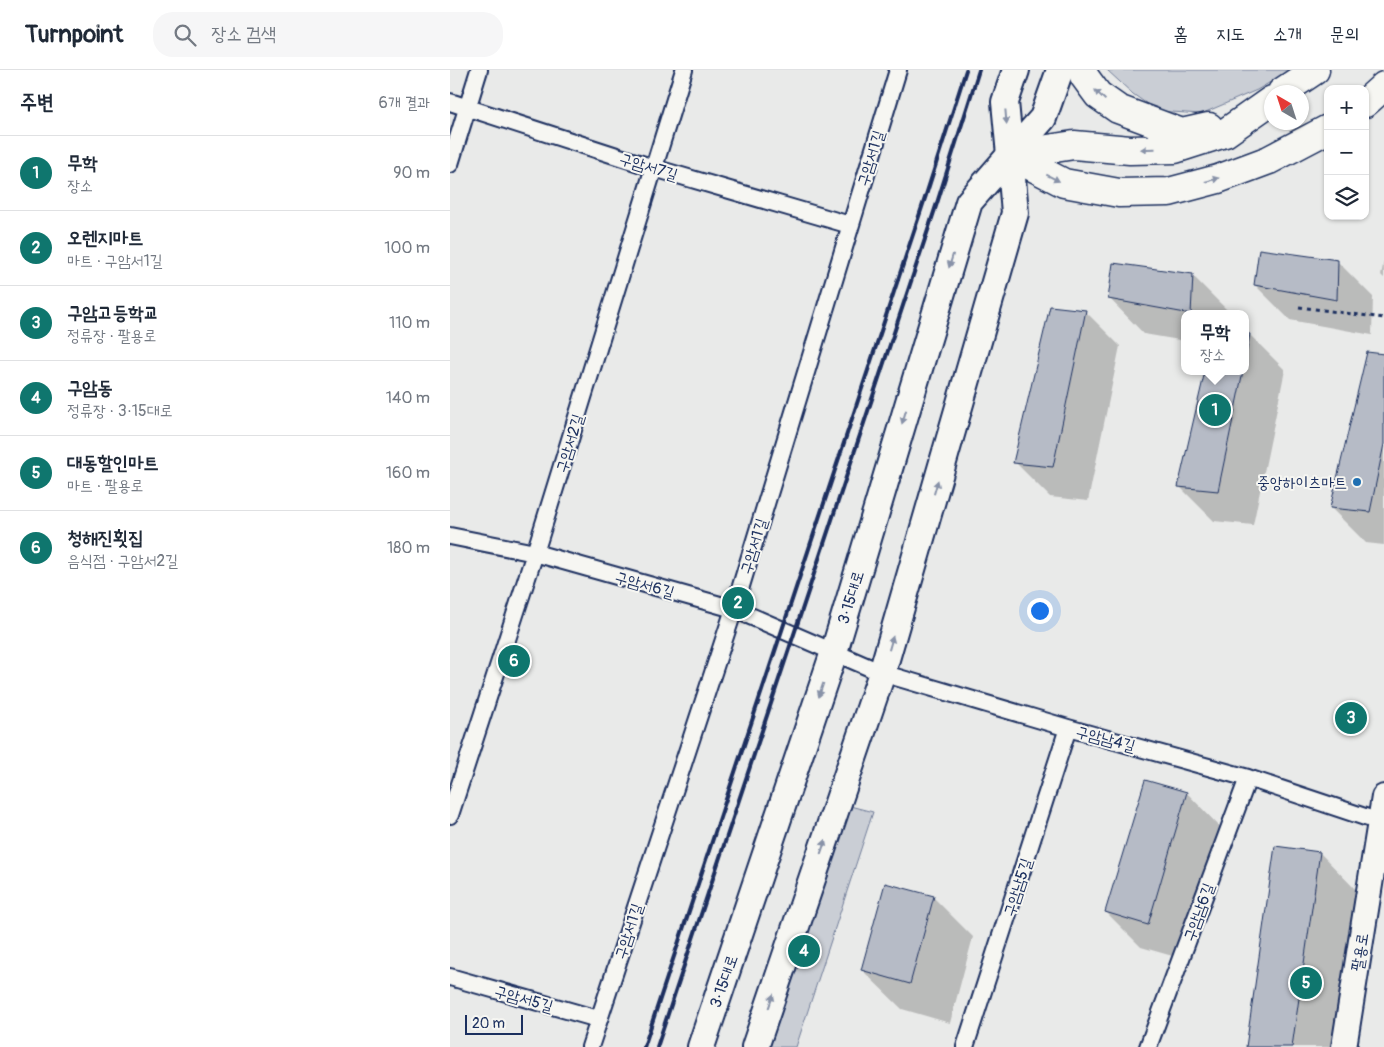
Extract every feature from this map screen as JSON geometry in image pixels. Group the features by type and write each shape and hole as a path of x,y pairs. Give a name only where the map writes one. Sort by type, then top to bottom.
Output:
{"highway":[{"path":"1083,70 1084,76 1098,95 1118,109 1182,133 1204,129 1264,103"},
{"path":"1292,85 1315,70"},
{"path":"1369,99 1384,86"},
{"path":"1010,156 1074,146 1130,150 1175,149 1225,132 1264,105"},
{"path":"1369,112 1384,108"},
{"path":"1010,156 1064,183 1119,193 1169,192 1218,179 1269,160 1326,130"}],"main road":[{"path":"755,1047 882,673 1014,213 1005,102 1016,70"},
{"name":"3·15대로","path":"701,1047 834,652 969,202 1043,118 1060,70"},
{"name":"팔용로","path":"1344,1047 1384,797"}],"street":[{"path":"450,164 479,70"},
{"name":"구암서2길","path":"450,814 535,553 684,70"},
{"name":"구암서1길","path":"590,1047 734,609 898,70"},
{"name":"구암서7길","path":"450,102 654,168 850,225"},
{"name":"구암서6길","path":"450,536 535,553 734,609 834,652"},
{"name":"구암남4길","path":"834,652 882,673 1068,728 1248,778 1380,822"},
{"name":"구암남5길","path":"965,1047 1068,728"},
{"name":"구암남6길","path":"1148,1047 1248,778"},
{"name":"구암서5길","path":"450,976 598,1019"}],"path":[{"path":"1299,306 1384,318"}],"shaded area":[{"path":"1107,70 1291,70 1257,90 1201,114 1157,111 1133,94"},
{"path":"850,806 873,812 796,1047 770,1047"}],"building":[{"path":"1259,249 1338,260 1337,300 1254,285"},
{"path":"1113,263 1193,274 1191,310 1181,310 1181,312 1108,299"},
{"path":"1050,306 1086,310 1053,467 1013,463"},
{"path":"1367,352 1384,354 1384,444 1370,512 1330,508"},
{"path":"1204,375 1242,375 1218,491 1178,487"},
{"path":"1145,780 1187,792 1148,925 1105,912"},
{"path":"1275,846 1320,852 1292,1047 1246,1047"},
{"path":"885,883 934,896 910,984 861,970"}],"railway":[{"path":"644,1047 966,70"},
{"path":"657,1047 938,200 979,70"}],"place":[{"name":"무학","path":"1215,410"},
{"name":"중앙하이츠마트","path":"1357,482"},
{"name":"오렌지마트","path":"738,603"},
{"name":"청해진횟집","path":"514,661"},
{"name":"구암고등학교","path":"1351,718"},
{"name":"구암동","path":"804,951"},
{"name":"대동할인마트","path":"1306,983"}]}
